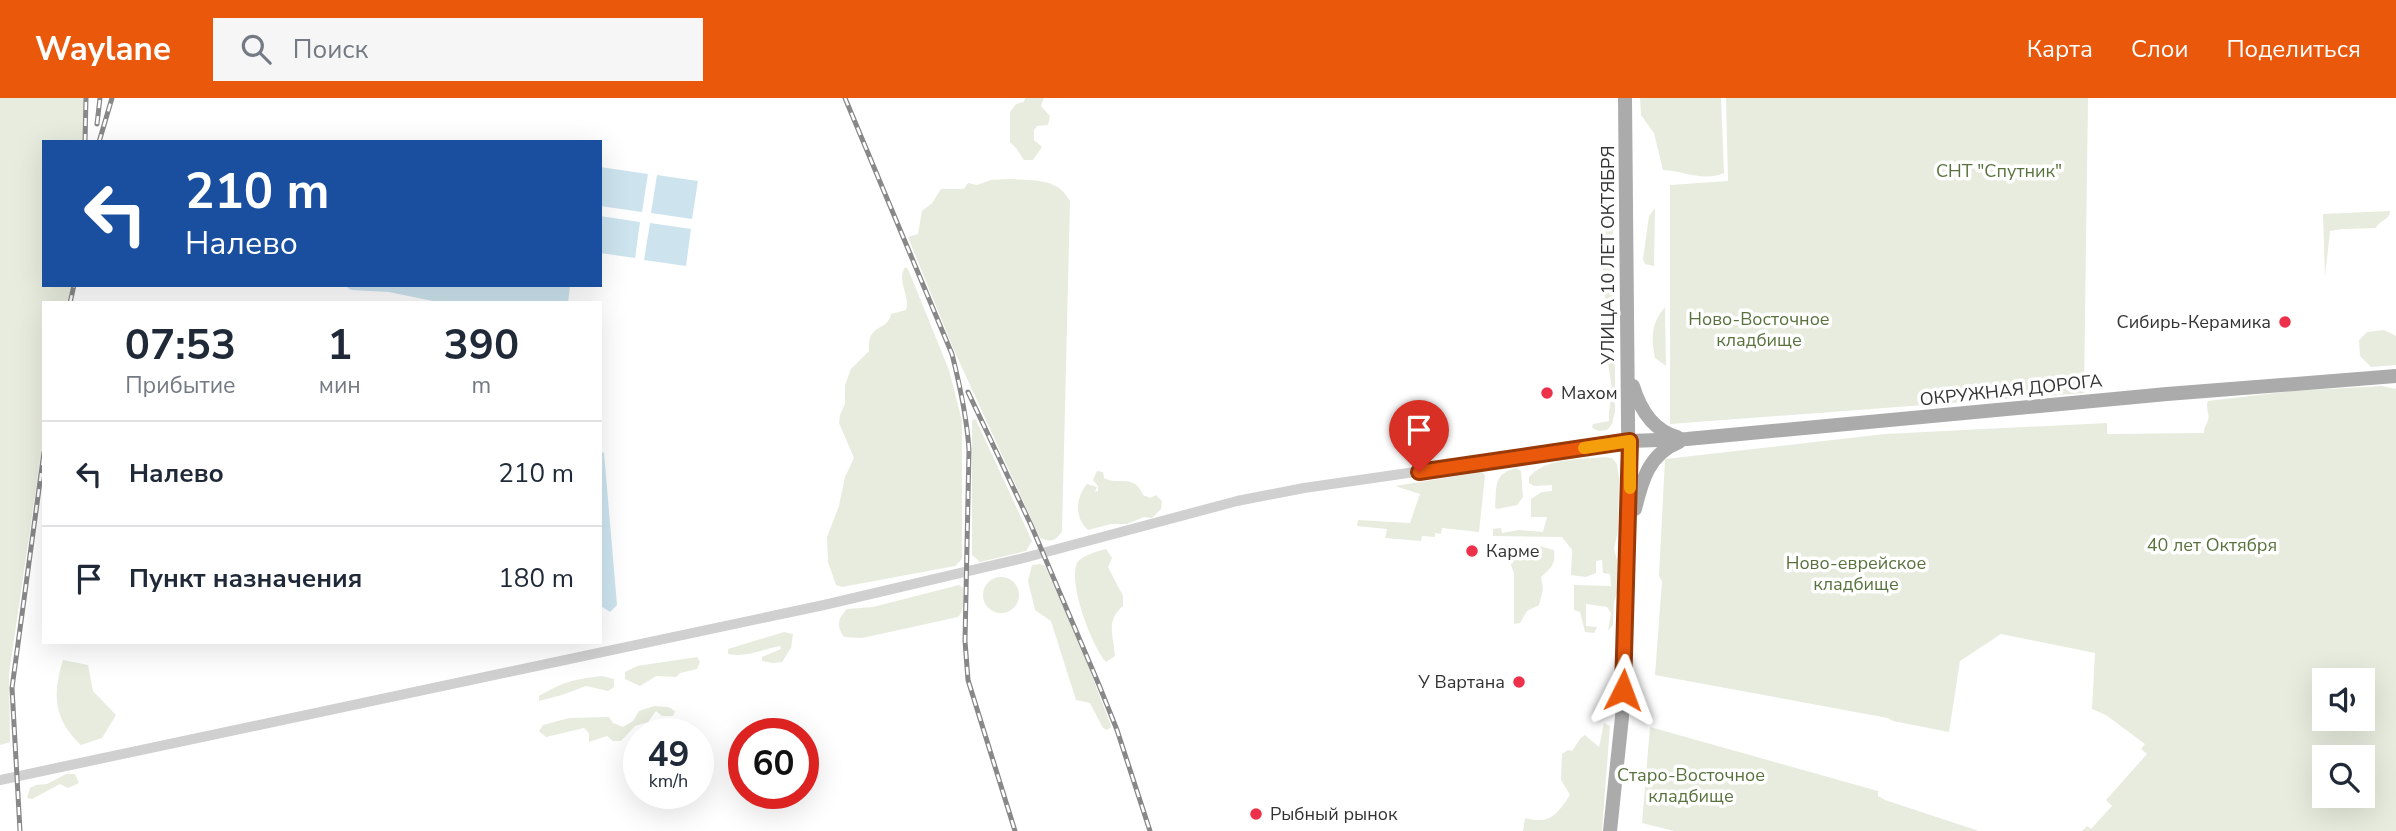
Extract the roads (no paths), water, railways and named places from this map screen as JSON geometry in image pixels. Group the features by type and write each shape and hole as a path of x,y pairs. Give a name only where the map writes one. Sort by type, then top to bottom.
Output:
{"main road":[{"name":"УЛИЦА 10 ЛЕТ ОКТЯБРЯ","path":"1611,831 1622,718 1629,528 1626,98"},
{"path":"1628,368 1639,404 1651,422 1671,435 1687,439"},
{"name":"ОКРУЖНАЯ ДОРОГА","path":"1630,441 1687,439 2166,394 2396,376"},
{"path":"1629,528 1642,481 1650,464 1662,451 1687,439"}],"street":[{"path":"0,780 824,605 1020,559 1237,501 1304,488 1630,441"}],"water":[{"path":"602,167 648,174 642,212 602,206"},
{"path":"657,175 698,181 692,219 651,213"},
{"path":"602,216 640,222 635,258 602,253"},
{"path":"650,223 691,229 686,266 644,260"},
{"path":"347,287 570,287 568,301 433,301 389,292 351,290"},
{"path":"602,452 617,605 610,612 602,607"}],"railway":[{"path":"85,140 86,98"},
{"path":"97,124 100,98"},
{"path":"100,140 112,98"},
{"path":"845,98 952,354 958,378 969,450 965,641 968,680 1015,831"},
{"path":"70,301 74,287"},
{"path":"968,392 1031,525 1099,685 1117,730 1150,831"},
{"path":"20,831 12,688 42,467"}],"place":[{"name":"Сибирь-Керамика","path":"2285,322"},
{"name":"Махом","path":"1547,393"},
{"name":"Карме","path":"1472,551"},
{"name":"У Вартана","path":"1519,682"},
{"name":"Рыбный рынок","path":"1256,814"}],"park label":[{"name":"СНТ \"Спутник\"","path":"1999,171"},
{"name":"Ново-Восточное кладбище","path":"1759,329"},
{"name":"40 лет Октября","path":"2212,545"},
{"name":"Ново-еврейское кладбище","path":"1856,573"},
{"name":"Старо-Восточное кладбище","path":"1691,785"}]}
